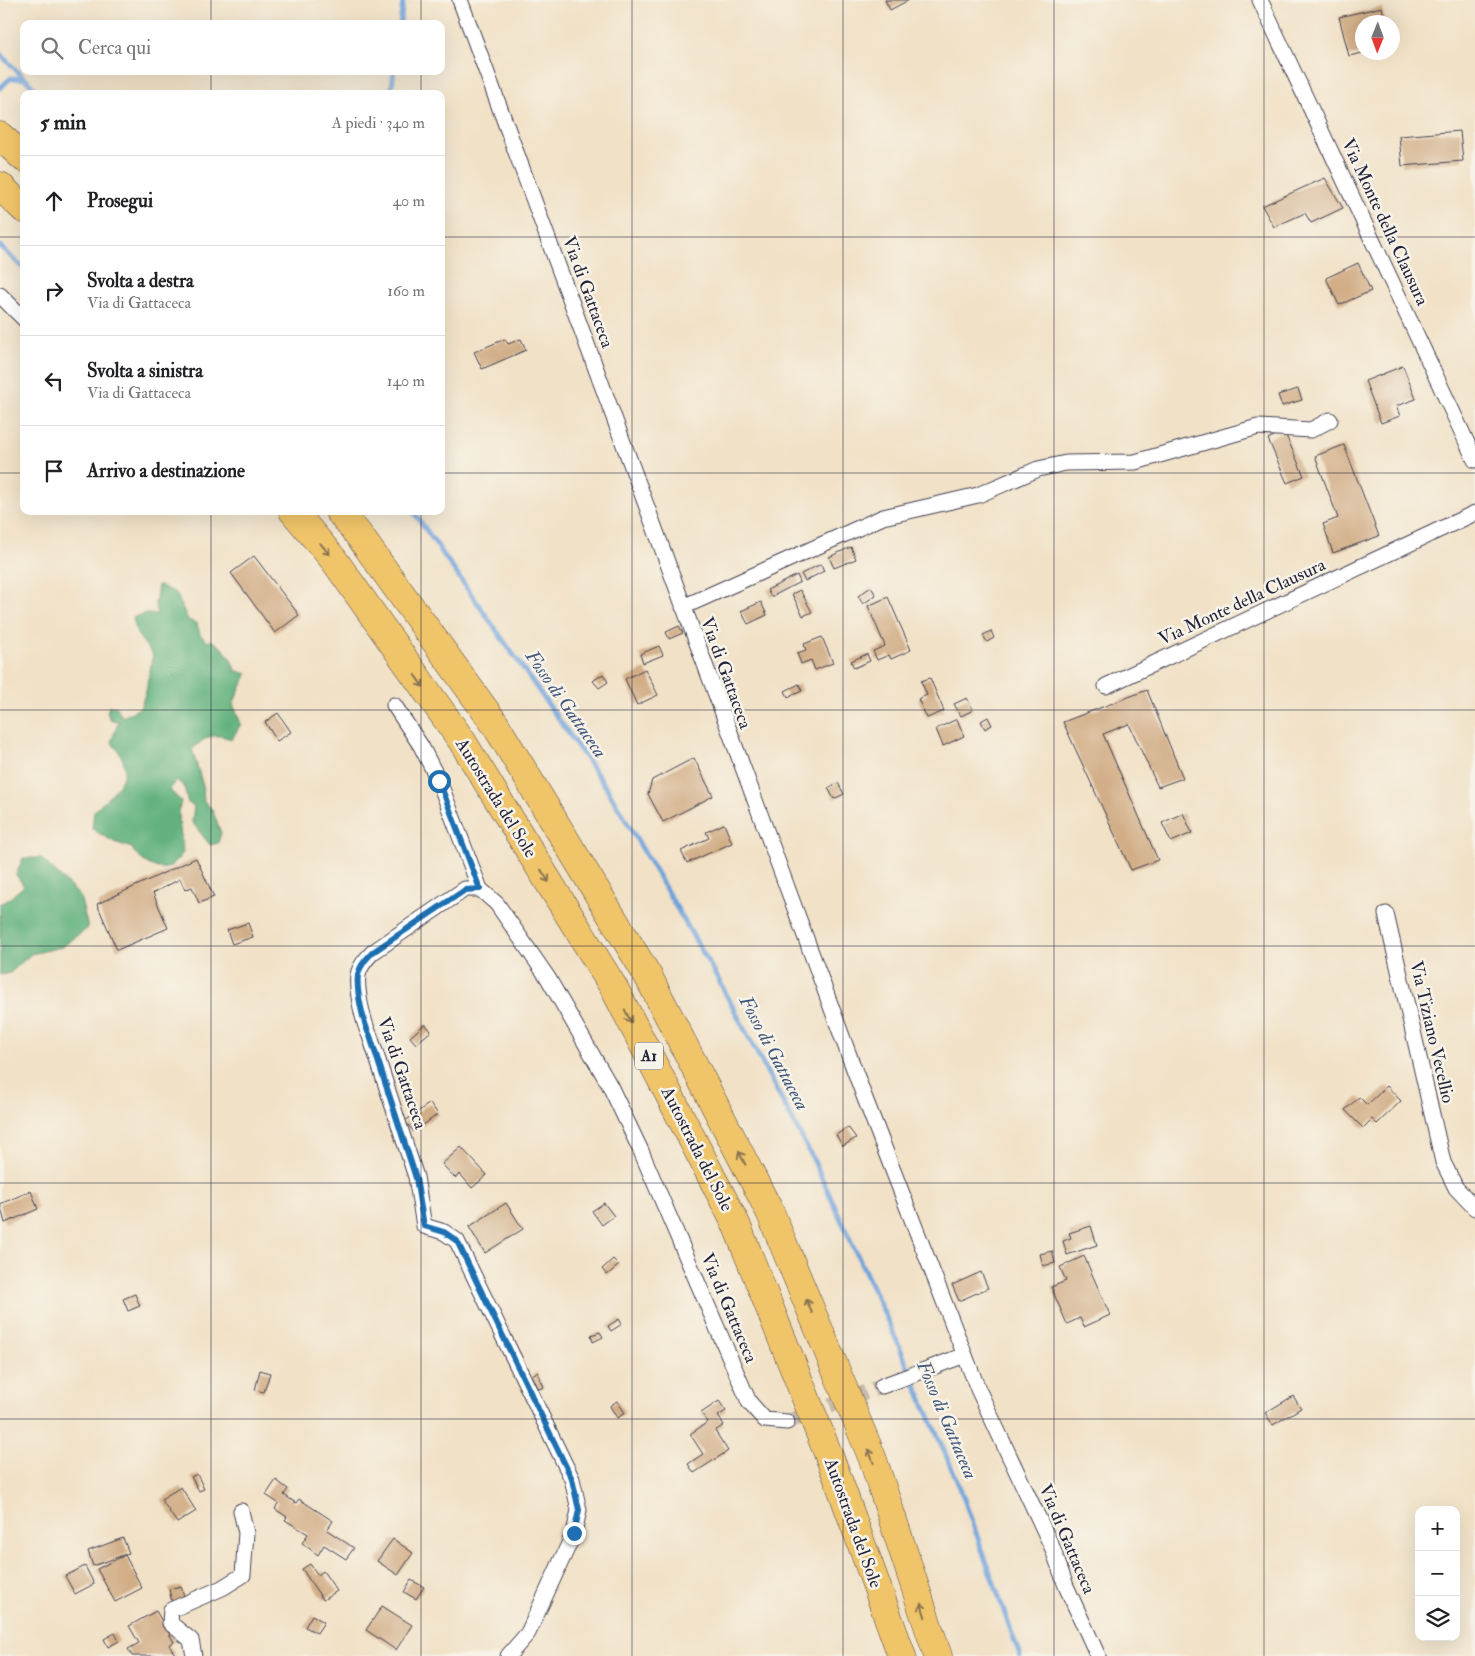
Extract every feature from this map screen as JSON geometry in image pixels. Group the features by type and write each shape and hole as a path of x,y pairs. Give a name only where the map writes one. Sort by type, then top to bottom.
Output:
{"highway":[{"path":"0,136 20,154"},
{"path":"0,186 20,205"},
{"name":"Autostrada del Sole","path":"296,515 334,560 462,741 614,988 736,1224 835,1471 902,1656"},
{"name":"Autostrada del Sole","path":"342,515 358,534 494,724 648,976 774,1221 872,1457 938,1656"}],"street":[{"name":"Via di Gattaceca","path":"460,0 864,1096 978,1389 1052,1547 1066,1586 1098,1656"},
{"name":"Via Monte della Clausura","path":"1260,0 1475,460"},
{"path":"0,295 20,315"},
{"path":"683,607 883,517 978,495 1038,469 1066,463 1135,462 1258,427 1311,430 1330,420"},
{"name":"Via Monte della Clausura","path":"1106,686 1475,513"},
{"path":"394,705 421,746 439,781 480,889"},
{"name":"Via di Gattaceca","path":"508,1656 528,1633 574,1533 579,1510 572,1479 457,1241 444,1232 424,1226 416,1178 402,1130 370,1036 363,1023 358,975 363,963 373,952 465,890 480,889 497,904 548,978 610,1086 641,1150 749,1402 765,1420 787,1422"},
{"name":"Via Tiziano Vecellio","path":"1386,914 1444,1162 1456,1188 1475,1208"},
{"path":"882,1386 965,1355"},
{"path":"194,1656 191,1640 170,1623 171,1610 222,1588 243,1575 246,1533 241,1511"}],"green space":[{"path":"158,585 176,593 188,620 197,624 200,634 208,642 211,640 223,649 229,656 235,670 247,674 233,704 241,724 232,739 211,736 192,749 203,786 204,801 212,809 221,833 218,843 210,845 192,822 194,806 188,803 184,786 176,780 170,790 181,801 179,820 183,853 173,865 164,868 147,864 132,848 114,842 92,829 94,811 117,788 122,780 124,763 111,742 119,721 110,720 107,712 109,706 117,707 122,717 140,708 146,691 153,655 137,634 133,618 143,614 157,614 155,604"},
{"path":"23,858 41,858 80,896 88,928 62,947 31,954 10,973 0,975 0,903 5,902 24,886 16,875"}],"building":[{"path":"885,0 909,0 890,10"},
{"path":"1382,7 1384,15 1355,15 1355,55 1349,56 1339,17"},
{"path":"1460,131 1463,161 1402,166 1399,136"},
{"path":"1325,178 1343,208 1311,223 1305,213 1274,227 1262,206"},
{"path":"1358,263 1371,291 1339,305 1326,278"},
{"path":"505,339 508,344 521,339 526,350 482,369 474,352"},
{"path":"1403,366 1416,399 1396,406 1400,416 1381,423 1365,381"},
{"path":"1298,389 1302,400 1282,406 1278,395"},
{"path":"1284,431 1304,476 1287,483 1268,439"},
{"path":"1344,445 1379,536 1333,553 1323,524 1338,518 1315,456"},
{"path":"851,547 856,559 834,568 829,557"},
{"path":"254,556 299,615 275,633 231,573"},
{"path":"821,564 824,571 805,581 801,574"},
{"path":"797,575 800,582 771,597 767,590"},
{"path":"871,587 876,595 863,604 858,596"},
{"path":"800,590 812,612 803,616 792,594"},
{"path":"888,597 911,650 891,659 889,655 877,660 873,651 885,646 868,606"},
{"path":"761,602 767,615 748,624 741,611"},
{"path":"679,626 683,633 669,639 666,632"},
{"path":"991,631 994,638 987,642 983,635"},
{"path":"822,637 833,663 815,670 811,660 801,664 797,653 806,650 804,644"},
{"path":"659,646 663,655 643,663 640,654"},
{"path":"867,654 870,661 854,668 851,661"},
{"path":"645,669 658,695 637,705 625,679"},
{"path":"603,674 608,682 599,688 593,681"},
{"path":"930,678 944,711 927,718 918,699 927,695 921,681"},
{"path":"799,684 802,691 788,697 785,691"},
{"path":"1147,690 1183,778 1158,787 1129,724 1103,734 1158,860 1131,870 1063,722"},
{"path":"967,698 973,710 961,716 954,704"},
{"path":"278,713 291,732 277,741 265,722"},
{"path":"988,717 992,725 985,729 981,721"},
{"path":"957,719 964,736 943,746 936,729"},
{"path":"694,758 713,796 663,822 648,794 652,780"},
{"path":"838,783 844,794 834,799 828,788"},
{"path":"1183,813 1192,833 1171,842 1162,823"},
{"path":"724,824 732,843 687,863 681,851 709,838 706,832"},
{"path":"196,858 214,897 199,903 192,887 185,890 180,879 153,893 168,928 117,950 97,904"},
{"path":"248,923 253,937 232,944 227,930"},
{"path":"425,1024 431,1031 416,1044 410,1037"},
{"path":"1387,1086 1401,1101 1377,1124 1372,1119 1363,1128 1345,1110 1359,1097 1367,1105"},
{"path":"430,1103 438,1114 414,1132 405,1121"},
{"path":"848,1127 856,1138 843,1146 836,1135"},
{"path":"461,1147 487,1175 472,1188 460,1174 455,1178 442,1164"},
{"path":"31,1191 38,1209 5,1223 0,1204"},
{"path":"506,1203 523,1229 485,1253 469,1227"},
{"path":"604,1203 614,1216 602,1225 592,1211"},
{"path":"1091,1226 1097,1245 1067,1255 1063,1241 1071,1238 1069,1233"},
{"path":"1052,1251 1055,1263 1043,1266 1040,1254"},
{"path":"1084,1256 1110,1315 1084,1327 1080,1318 1067,1324 1051,1287 1066,1281 1060,1267"},
{"path":"613,1259 619,1265 607,1275 602,1269"},
{"path":"981,1272 988,1288 959,1301 952,1285"},
{"path":"135,1294 140,1306 128,1311 123,1299"},
{"path":"619,1319 622,1324 611,1331 608,1326"},
{"path":"600,1332 603,1337 593,1342 591,1335"},
{"path":"260,1370 270,1373 264,1392 255,1390"},
{"path":"537,1372 544,1387 539,1389 532,1375"},
{"path":"1293,1396 1301,1408 1273,1425 1265,1413"},
{"path":"617,1401 625,1413 617,1418 610,1406"},
{"path":"719,1401 726,1411 718,1416 724,1425 715,1431 728,1451 694,1473 688,1464 703,1454 690,1434 708,1422 701,1413"},
{"path":"197,1474 204,1489 199,1491 191,1477"},
{"path":"276,1480 288,1489 284,1495 296,1503 299,1499 333,1521 327,1530 354,1548 346,1559 324,1545 318,1555 302,1543 308,1534 285,1520 287,1517 275,1509 278,1503 266,1495"},
{"path":"181,1487 196,1511 177,1523 161,1499"},
{"path":"123,1538 129,1553 93,1566 88,1551"},
{"path":"393,1539 413,1553 398,1575 377,1561"},
{"path":"125,1555 142,1588 115,1602 97,1569"},
{"path":"310,1564 318,1575 323,1571 337,1591 323,1600 302,1569"},
{"path":"85,1566 94,1584 75,1594 65,1576"},
{"path":"411,1580 424,1587 416,1599 404,1592"},
{"path":"181,1586 185,1600 172,1603 169,1589"},
{"path":"382,1606 412,1625 396,1650 366,1630"},
{"path":"156,1611 174,1642 169,1645 176,1656 132,1656 128,1649 139,1643 129,1626"},
{"path":"312,1615 324,1622 317,1633 305,1627"},
{"path":"115,1633 119,1641 108,1647 104,1639"}],"waterway":[{"path":"401,20 403,2"},
{"name":"Fosso di Gattaceca","path":"0,54 20,74"},
{"name":"Fosso di Gattaceca","path":"21,75 36,90"},
{"path":"392,90 393,75"},
{"path":"0,88 11,78 27,79"},
{"path":"0,246 20,265"},
{"name":"Fosso di Gattaceca","path":"416,515 608,790 717,977 813,1159 896,1339 960,1488 1020,1656"}],"tunnel":[{"path":"787,1422 882,1386"}],"route":[{"path":"439,781 480,889 465,890 373,952 363,963 358,975 363,1023 370,1036 402,1130 416,1178 424,1226 444,1232 457,1241 572,1479 579,1510 574,1533"}]}
